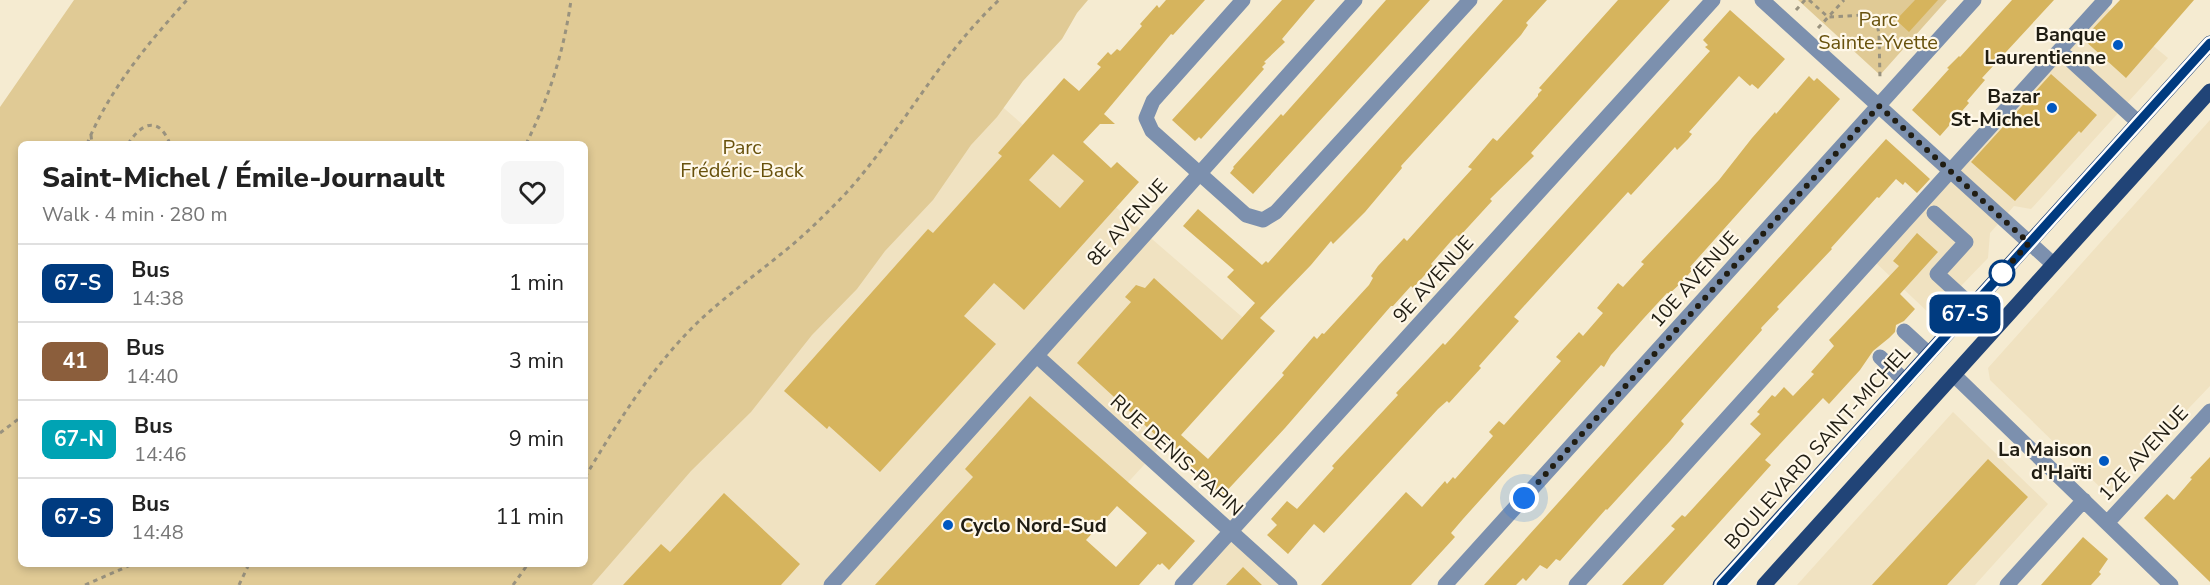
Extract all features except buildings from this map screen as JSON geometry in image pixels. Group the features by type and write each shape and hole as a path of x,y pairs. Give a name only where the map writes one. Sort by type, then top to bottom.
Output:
{"main road":[{"name":"BOULEVARD SAINT-MICHEL","path":"1720,585 2210,43"},
{"path":"1764,585 2210,92"}],"street":[{"path":"1243,0 1153,101 1146,118 1152,131 1246,216 1263,220 1269,217 1470,0"},
{"name":"8E AVENUE","path":"831,585 1355,0"},
{"name":"9E AVENUE","path":"1182,585 1713,0"},
{"path":"1762,0 2053,264"},
{"name":"10E AVENUE","path":"1445,585 1974,0"},
{"path":"1576,585 2105,0"},
{"path":"2067,57 2138,122"},
{"path":"1934,213 1966,242 1937,274 1972,306"},
{"path":"1904,331 1929,354"},
{"name":"RUE DENIS-PAPIN","path":"1037,356 1290,585"},
{"path":"1880,357 1905,381"},
{"path":"1953,375 2171,585"},
{"name":"12E AVENUE","path":"2107,523 2210,411"},
{"name":"12E AVENUE","path":"2007,585 2084,500"}],"path":[{"path":"88,141 106,105 125,77 187,0"},
{"path":"527,141 544,105 556,70 571,0"},
{"path":"588,472 640,390 674,348 714,308 782,253 830,210 867,168 961,40 999,0"},
{"path":"1809,0 1828,17 1863,15 1874,19 1877,24 1880,85"},
{"path":"1828,17 1844,0"},
{"path":"130,141 140,128 153,125 165,134 168,141"},
{"path":"91,133 92,141"},
{"path":"0,433 18,419"},
{"path":"85,585 126,567"},
{"path":"239,585 248,567"},
{"path":"513,585 526,567"}],"shaded area":[{"path":"2106,7 2168,58 2031,209 2014,206 1990,233 1988,258 1932,316 1874,261"},
{"path":"997,102 1263,335 1034,585 581,585"},
{"path":"2210,120 2210,386 2107,494 1990,380 1988,368"},
{"path":"1953,412 2048,504 1975,585 1797,585"},
{"path":"1231,531 1291,585 1182,585"}],"green space":[{"name":"Parc Frédéric-Back","path":"74,0 1088,0 1077,13 1062,39 1023,81 997,117 971,145 933,200 885,251 857,289 812,335 751,412 691,471 592,585 0,585 0,107"},
{"name":"Parc Sainte-Yvette","path":"1798,0 1947,0 1880,75"}],"bus line":[{"name":"67-S","path":"1721,585 2210,43"}],"place":[{"name":"Banque Laurentienne","path":"2118,45"},
{"name":"Bazar St-Michel","path":"2052,108"},
{"name":"La Maison d'Haïti","path":"2104,461"},
{"name":"Cyclo Nord-Sud","path":"948,525"}],"route":[{"path":"1524,498 1879,106 2029,243 2002,273"}]}
